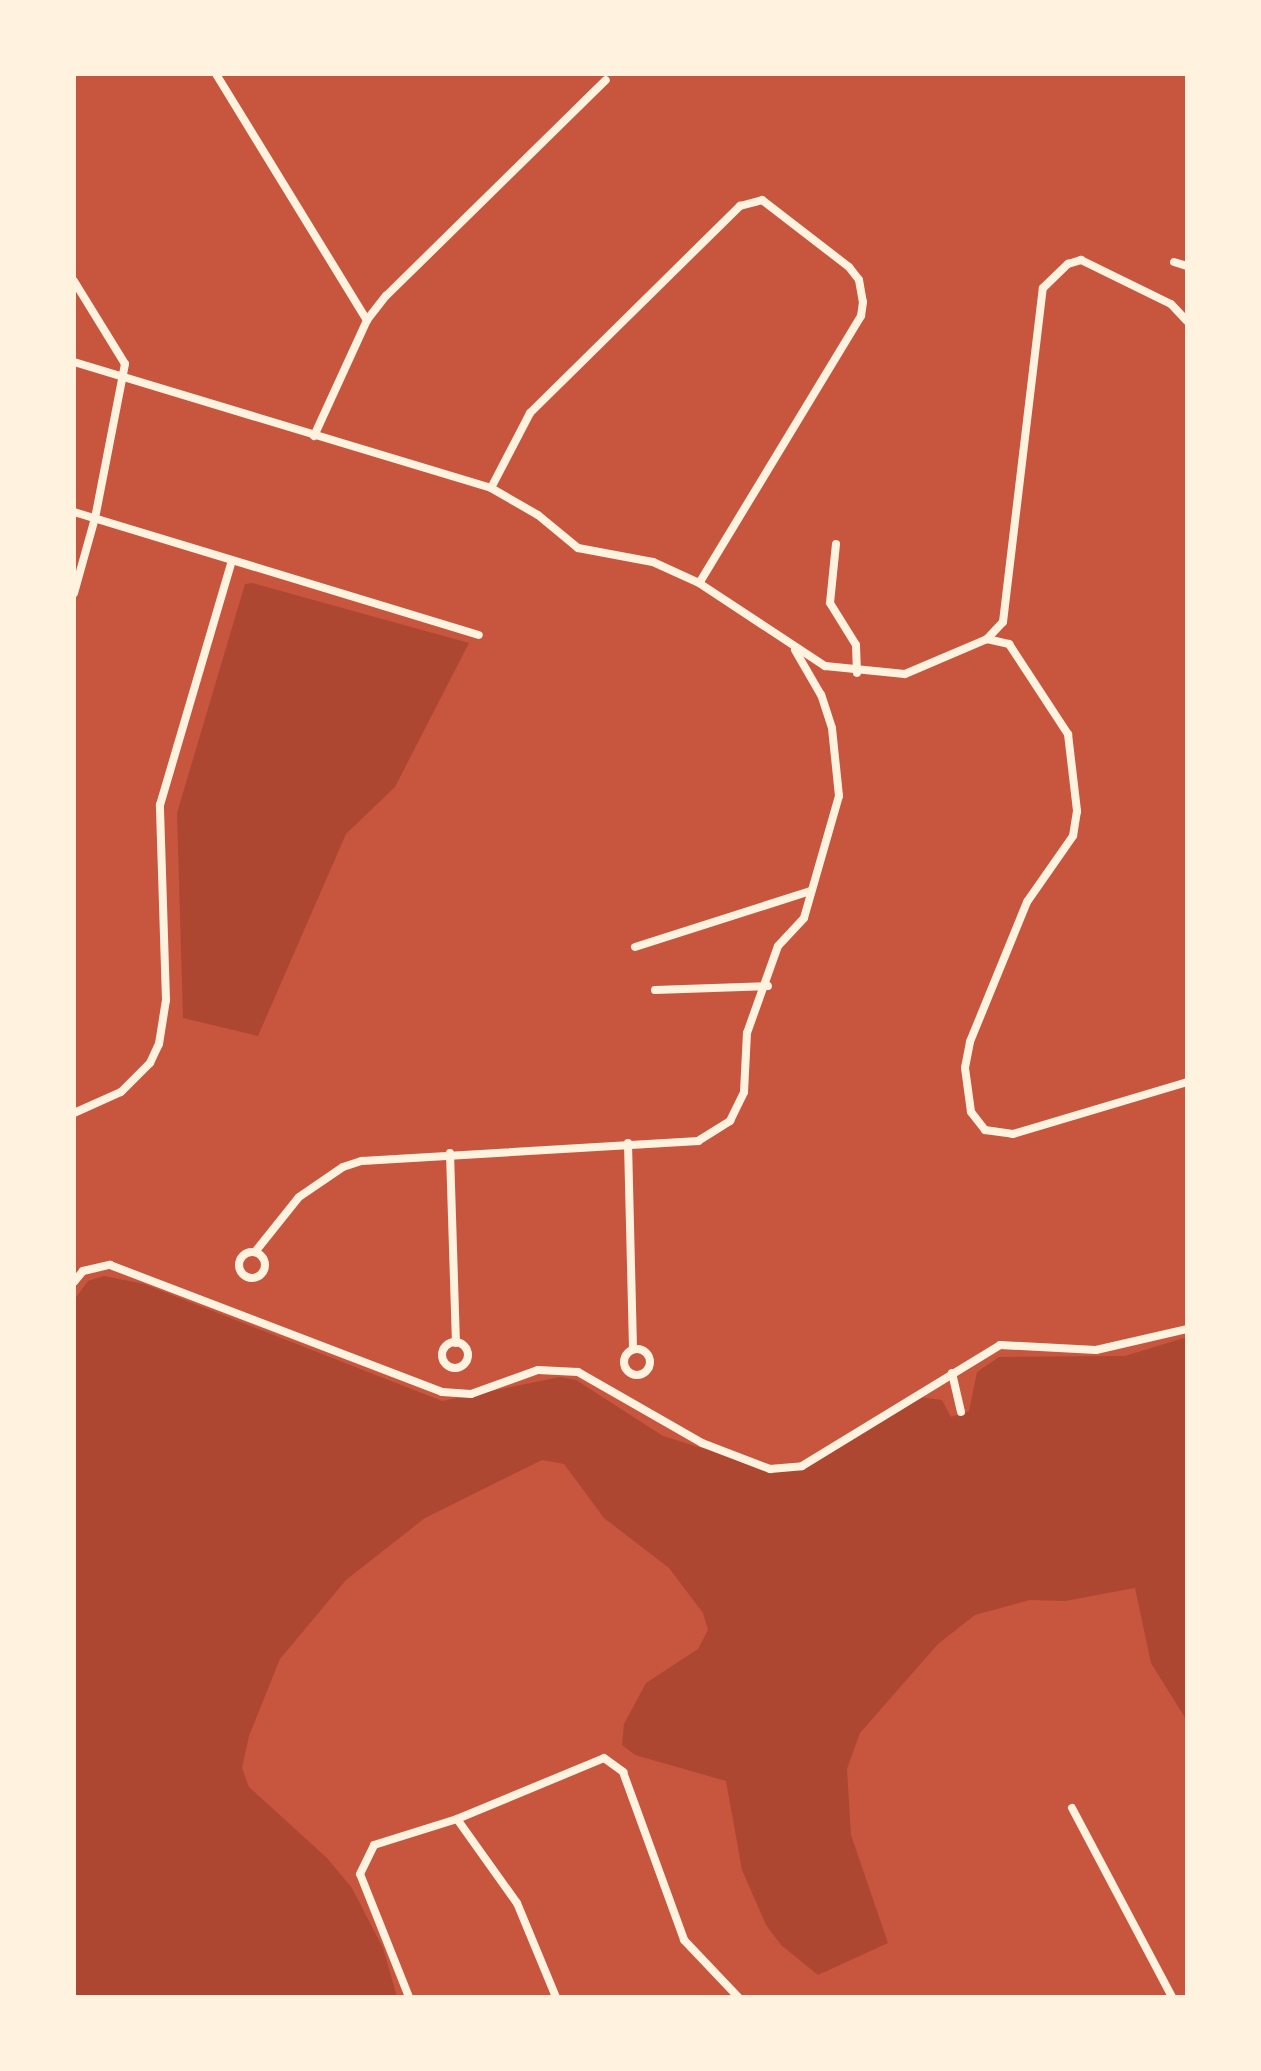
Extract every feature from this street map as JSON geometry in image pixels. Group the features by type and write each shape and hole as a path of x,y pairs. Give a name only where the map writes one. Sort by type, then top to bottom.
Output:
{"street":[{"path":"216,74 367,320"},
{"path":"314,436 367,320 606,80"},
{"path":"491,488 530,413 740,206 762,200 849,267 859,280 863,302 861,316 699,583"},
{"path":"74,362 491,488 538,515 578,548 653,562 699,583 795,650 825,666 857,673 905,674 987,639 1003,622 1043,288 1068,264 1081,260 1171,304 1187,321"},
{"path":"1174,262 1187,266"},
{"path":"74,281 125,364 95,518 74,593"},
{"path":"74,512 479,635"},
{"path":"836,544 830,603 856,645 857,673"},
{"path":"74,1113 121,1092 138,1077 159,1044 166,1000 160,805 232,560"},
{"path":"987,639 1009,644 1063,723 1074,763 1077,811 1073,836 1027,902 970,1042 965,1068 971,1112 985,1130 1013,1134 1187,1082"},
{"path":"255,1252 299,1197 343,1167 386,1157 698,1141 730,1121 744,1092 747,1033 768,986 778,946 804,918 839,796 837,764 821,695 795,650"},
{"path":"635,947 811,891"},
{"path":"655,990 768,986"},
{"path":"628,1143 633,1349"},
{"path":"450,1153 456,1343"},
{"path":"74,1282 83,1271 110,1265 442,1392 471,1394 538,1370 578,1372 702,1443 770,1469 802,1466 1000,1345 1096,1350 1187,1329"},
{"path":"952,1373 961,1412"},
{"path":"409,1997 360,1874 362,1863 379,1841 457,1819 596,1759 618,1764 684,1940 738,1997"},
{"path":"1072,1808 1172,1997"},
{"path":"457,1819 517,1903 556,1997"}],"shaded area":[{"path":"252,583 469,643 395,787 346,834 258,1036 183,1018 177,813 245,584"},
{"path":"104,1276 144,1284 442,1401 560,1377 576,1380 663,1436 763,1467 805,1461 919,1397 942,1400 951,1417 969,1411 977,1372 999,1357 1125,1356 1187,1337 1187,1721 1151,1663 1135,1588 1065,1601 1030,1600 975,1615 938,1644 860,1733 847,1769 851,1835 888,1943 818,1975 781,1945 766,1925 742,1870 726,1781 635,1755 622,1745 624,1724 646,1683 698,1649 708,1630 703,1613 669,1568 604,1518 564,1464 542,1460 425,1518 346,1580 280,1659 249,1736 242,1768 249,1787 327,1858 352,1888 383,1948 397,1997 74,1997 74,1300 88,1281"}]}
